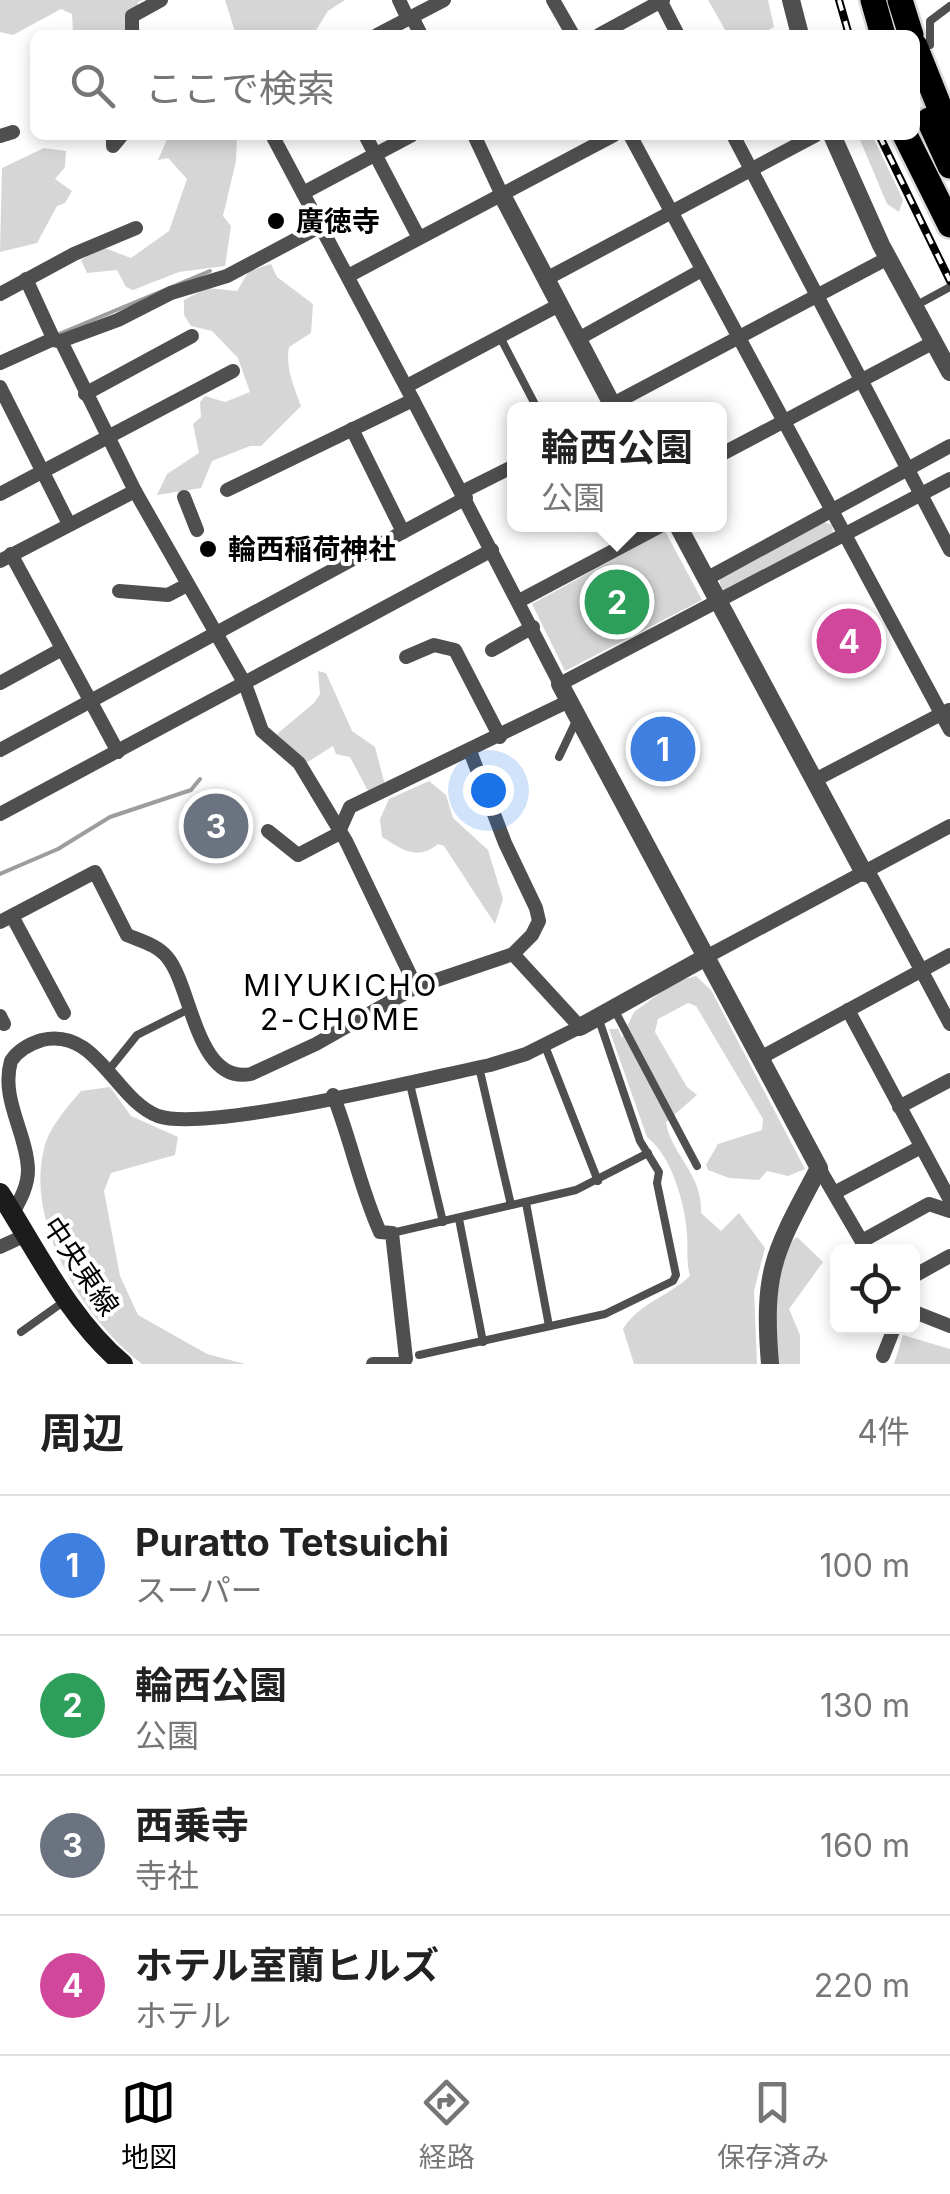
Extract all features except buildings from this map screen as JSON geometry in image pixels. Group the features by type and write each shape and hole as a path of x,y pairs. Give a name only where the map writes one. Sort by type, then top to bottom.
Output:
{"highway":[{"path":"859,0 867,30"},
{"path":"873,0 882,30"},
{"path":"887,0 896,30"},
{"path":"900,0 914,30"},
{"path":"920,45 950,134"},
{"path":"920,99 950,166"},
{"path":"920,137 950,202"},
{"path":"907,140 950,225"}],"main road":[{"name":"中央東線","path":"0,1194 68,1299 106,1350 123,1364"}],"street":[{"path":"124,0 132,17 132,30"},
{"path":"132,17 161,0"},
{"path":"399,0 418,30"},
{"path":"387,30 444,0"},
{"path":"608,30 661,0 676,30"},
{"path":"791,0 799,30"},
{"path":"557,2 570,30"},
{"path":"275,140 818,1168 864,1244"},
{"path":"368,140 418,238"},
{"path":"303,193 402,140"},
{"path":"476,140 611,402"},
{"path":"348,276 605,140"},
{"path":"633,140 832,512 946,712 950,730"},
{"path":"736,140 950,550"},
{"path":"546,279 806,140"},
{"path":"834,140 888,258 950,372"},
{"path":"0,363 118,320 171,293 227,276 321,226"},
{"path":"0,294 136,228"},
{"path":"623,402 888,258"},
{"path":"578,339 702,270"},
{"path":"26,280 135,491 245,684 262,731 299,763 338,834 346,841 416,988"},
{"path":"227,490 352,429 559,304"},
{"path":"85,394 192,336"},
{"path":"727,451 934,342"},
{"path":"0,494 233,371"},
{"path":"0,388 68,522"},
{"path":"352,429 402,532"},
{"path":"706,579 950,446"},
{"path":"0,750 218,634 507,470"},
{"path":"560,684 950,479"},
{"path":"118,752 5,554 135,491"},
{"path":"184,497 197,530"},
{"path":"519,602 649,532"},
{"path":"681,532 814,782 864,873 872,878 950,1024"},
{"path":"0,814 492,550"},
{"path":"119,591 168,595 187,585"},
{"path":"492,650 533,627"},
{"path":"406,658 434,645 456,650 500,737"},
{"path":"0,683 62,649"},
{"path":"268,832 298,855 338,834 350,808 500,737 574,709"},
{"path":"814,782 946,712"},
{"path":"64,1013 6,919 95,872 126,936 158,947 170,960 188,1010 220,1066 239,1076 316,1044 416,988 514,954 532,935 538,920 536,908 505,843 470,751"},
{"path":"13,1214 28,1167 4,1097 10,1062 24,1047 52,1038 83,1047 134,1103 158,1116 186,1121 480,1067 545,1046 950,826"},
{"path":"514,954 580,1027"},
{"path":"760,1058 950,955"},
{"path":"848,1010 950,1200"},
{"path":"898,1107 950,1080"},
{"path":"333,1095 352,1142 373,1216 380,1232 392,1234 406,1359 400,1364 373,1364"},
{"path":"836,1192 922,1148"},
{"path":"770,1364 766,1294 770,1269 818,1168"},
{"path":"868,1244 929,1204 950,1211"},
{"path":"0,1247 26,1235"},
{"path":"920,1272 950,1256"},
{"path":"920,1314 950,1326"},
{"path":"884,1356 892,1334"}],"lane":[{"path":"920,40 930,21 950,6"},
{"path":"915,306 950,287"},
{"path":"500,337 534,402"},
{"path":"559,757 574,709"},
{"path":"108,1071 137,1035 188,1010"},
{"path":"420,1356 605,1314 673,1282 677,1269 657,1184 659,1172 648,1153 606,1013"},
{"path":"606,1013 697,1166"},
{"path":"545,1046 598,1181"},
{"path":"480,1067 511,1205"},
{"path":"409,1080 444,1222"},
{"path":"392,1234 598,1181 648,1153"},
{"path":"526,1202 549,1326"},
{"path":"459,1219 483,1342"},
{"path":"21,1332 68,1299"}],"shaded area":[{"path":"0,0 143,0 138,2 137,28 141,30 73,30 72,14 61,9 13,35 0,32"},
{"path":"225,0 345,0 328,11 316,30 234,30"},
{"path":"708,0 768,0 774,27 725,30"},
{"path":"167,140 237,140 223,216 231,226 225,266 179,272 133,290 126,287 117,270 87,273 81,260 102,247 131,258 169,231 187,179 168,158 158,160"},
{"path":"860,140 874,140 903,200 899,212 887,204"},
{"path":"44,148 66,151 65,167 55,179 72,191 65,203 57,206 37,243 0,252 2,168"},
{"path":"271,264 277,277 313,304 311,333 289,347 288,354 301,406 261,446 250,446 212,461 201,488 157,495 167,474 199,453 193,424 201,417 200,402 205,396 225,402 250,392 238,358 212,331 191,326 184,315 184,300 207,288 237,291 249,271"},
{"path":"824,522 832,525 833,533 722,591 719,578"},
{"path":"663,532 702,600 565,671 532,604"},
{"path":"318,671 326,673 352,731 375,747 385,785 368,791 350,757 336,754 333,746 306,763 277,734 320,694"},
{"path":"429,781 446,795 453,818 488,850 503,899 495,924 444,846 438,844 423,852 410,852 382,837 380,819 389,799"},
{"path":"696,976 711,990 805,1169 788,1176 767,1171 759,1180 729,1178 708,1170 706,1165 718,1144 762,1130 763,1119 696,1006 688,1003 658,1019 655,1032 687,1087 697,1095 666,1122 697,1187 701,1213 721,1231 739,1213 765,1248 754,1291 757,1364 634,1364 623,1329 637,1313 690,1276 687,1234 676,1181 664,1156 647,1137 609,1029 618,1029 622,1038 634,1012 675,982"},
{"path":"110,1087 131,1116 178,1137 175,1155 111,1173 104,1191 120,1276 138,1315 207,1354 245,1364 142,1364 100,1322 64,1268 43,1208 40,1178 46,1141 81,1091"},
{"path":"797,1237 823,1262 789,1309 800,1335 800,1364 777,1364 775,1279 786,1249"},
{"path":"903,1335 950,1349 950,1364 894,1364"}],"waterway":[{"path":"59,334 210,271"},
{"path":"0,874 58,849 110,817 191,790 200,779"}],"railway":[{"path":"839,0 848,30"},
{"path":"881,140 950,281"}],"place":[{"name":"廣徳寺","path":"276,221"},
{"name":"輪西稲荷神社","path":"208,549"},
{"name":"輪西公園","path":"617,602"},
{"name":"ホテル室蘭ヒルズ","path":"849,641"},
{"name":"Puratto Tetsuichi","path":"663,749"},
{"name":"西乗寺","path":"216,826"}],"district":[{"name":"MIYUKICHO 2-CHOME","path":"341,1002"}]}
